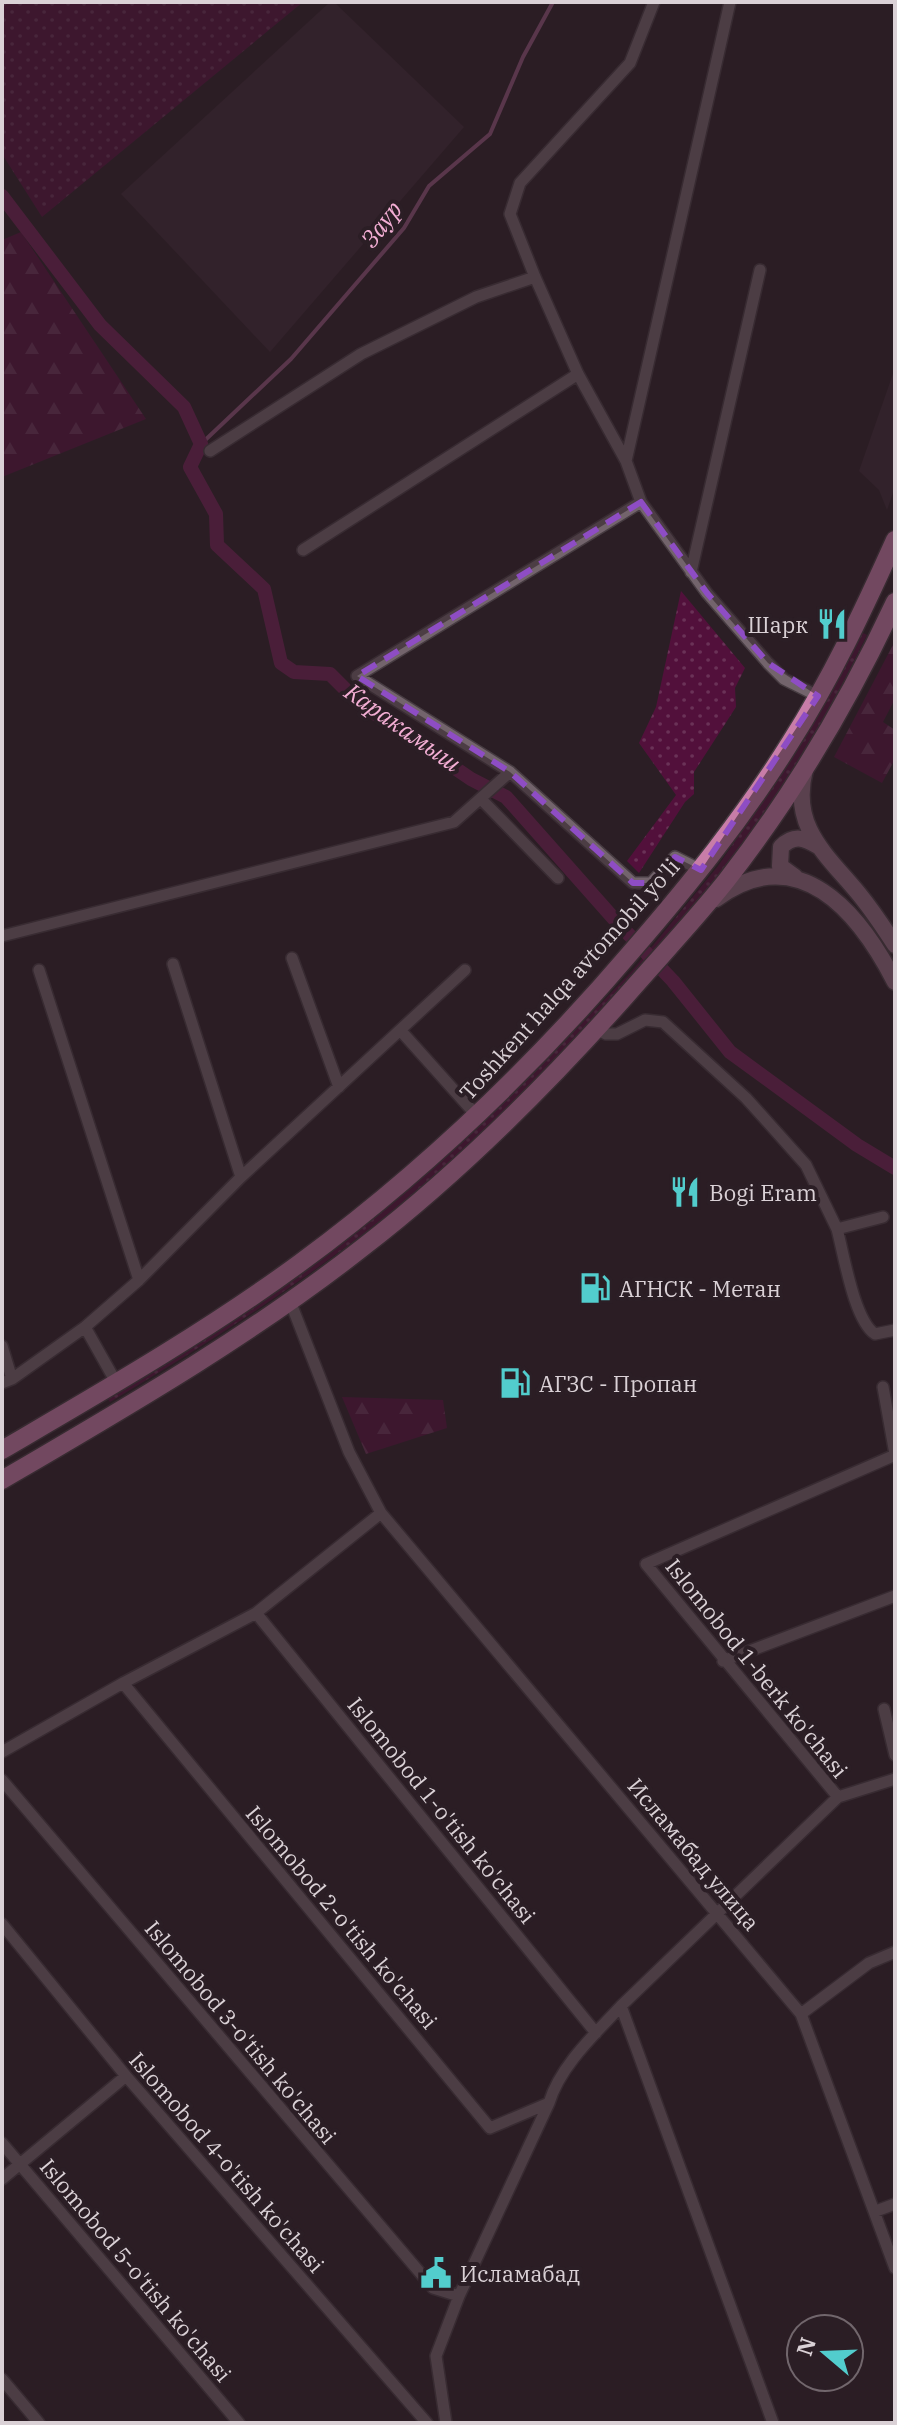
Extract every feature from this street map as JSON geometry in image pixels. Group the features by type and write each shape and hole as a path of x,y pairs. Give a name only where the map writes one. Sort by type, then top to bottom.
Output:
{"highway":[{"name":"Toshkent halqa avtomobil yo'li","path":"2,1450 225,1314 298,1265 402,1183 533,1061 701,870 763,785 818,696 895,540"},
{"path":"2,1480 238,1337 290,1301 361,1249 450,1174 532,1097 678,938 755,842 807,764 852,687 895,602"},
{"path":"860,616 883,628"},
{"path":"80,1404 94,1426"}],"main road":[{"path":"807,764 801,787 803,812 810,830 895,945"},
{"path":"820,847 798,838 789,840 781,847 780,866 823,889 849,914 895,982"},
{"path":"697,916 718,897 745,882 774,876 796,877"}],"street":[{"path":"654,2 630,63 520,183 510,214 578,374 626,461 641,502 707,593 784,679 818,696"},
{"path":"626,461 730,2"},
{"path":"691,572 760,270"},
{"path":"210,451 361,354 476,297 535,277"},
{"path":"303,550 578,374"},
{"path":"641,502 357,676 510,772 633,883 651,883 675,857 701,870"},
{"path":"2,936 454,822 510,772"},
{"path":"482,800 558,878"},
{"path":"292,958 339,1087"},
{"path":"173,964 241,1177"},
{"path":"39,970 139,1280"},
{"path":"2,1346 7,1381 85,1327 139,1280 241,1177 465,970"},
{"path":"596,1029 606,1034 617,1034 645,1020 663,1022 746,1098 806,1165 837,1229 857,1303 869,1330 875,1334 895,1330"},
{"path":"401,1031 477,1116"},
{"path":"837,1229 883,1217"},
{"name":"Исламабад улица","path":"290,1301 349,1452 381,1513 801,2014 895,2268"},
{"path":"85,1327 112,1375"},
{"path":"883,1387 895,1455"},
{"name":"Islomobod 1-berk ko'chasi","path":"838,1797 646,1564 895,1455"},
{"path":"2,1752 123,1683 256,1613 381,1513"},
{"path":"723,1661 895,1596"},
{"name":"Islomobod 1-o'tish ko'chasi","path":"256,1613 596,2033"},
{"name":"Islomobod 2-o'tish ko'chasi","path":"123,1683 490,2128 549,2103"},
{"path":"884,1709 895,1755"},
{"path":"446,2423 436,2356 459,2296 554,2087 621,2006 838,1797 895,1779"},
{"name":"Islomobod 3-o'tish ko'chasi","path":"2,1780 433,2288 459,2296"},
{"name":"Islomobod 4-o'tish ko'chasi","path":"2,1924 126,2076 427,2423"},
{"path":"801,2014 869,1963 895,1952"},
{"path":"621,2006 773,2423"},
{"path":"2,2179 126,2076"},
{"name":"Islomobod 5-o'tish ko'chasi","path":"2,2143 239,2423"},
{"path":"876,2211 895,2204"},
{"path":"2,2379 39,2423"}],"highlighted area":[{"path":"641,502 707,593 768,663 818,696 701,870 675,857 651,883 633,883 510,772 357,676"}],"shaded area":[{"path":"330,2 334,2 464,127 270,352 121,194"},
{"path":"895,368 895,487 887,510 879,490 859,471"}],"green space":[{"path":"2,2 303,2 42,217 2,154"},
{"path":"21,232 146,419 2,477 2,240"},
{"path":"681,591 745,668 735,688 736,707 694,772 694,794 685,802 639,873 627,861 676,795 639,743 656,707"},
{"path":"861,632 867,635 819,727 753,830 672,934 561,1055 441,1170 357,1239 253,1312 110,1402 106,1396 385,1207 438,1164 538,1069 632,971 718,866 795,754"},
{"path":"895,641 895,699 883,722 895,730 895,759 882,783 834,757"},
{"path":"342,1397 443,1400 447,1428 366,1454"}],"waterway":[{"name":"Заур","path":"201,444 291,359 404,228 429,186 490,134 523,57 553,2"},
{"name":"Каракамыш","path":"2,196 100,325 184,407 201,444 190,467 216,514 217,545 264,589 281,663 294,672 330,674 358,702 471,779 506,797 673,981 730,1052 857,1145 895,1168"}],"place":[{"name":"Шарк","path":"832,624"},
{"name":"Bogi Eram","path":"685,1192"},
{"name":"АГНСК - Метан","path":"595,1288"},
{"name":"АГЗС - Пропан","path":"515,1383"},
{"name":"Исламабад","path":"436,2273"}]}
